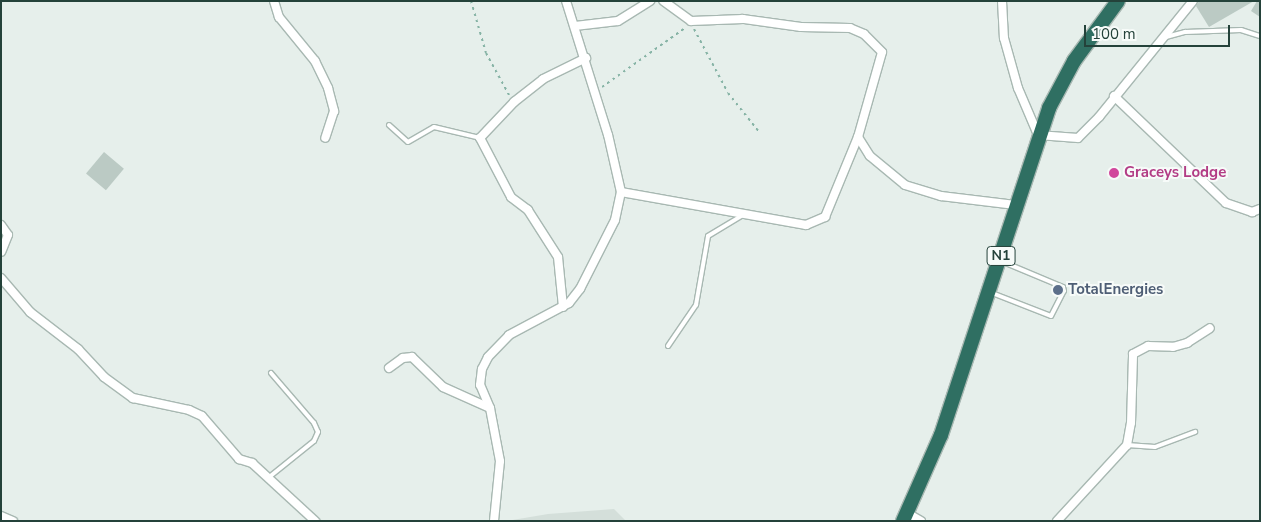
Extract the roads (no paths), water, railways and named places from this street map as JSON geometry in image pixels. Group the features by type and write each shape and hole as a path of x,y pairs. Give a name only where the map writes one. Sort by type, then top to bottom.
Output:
{"highway":[{"name":"N1","path":"905,517 941,435 990,292 1015,205 1038,135 1074,61 1118,1"}],"street":[{"path":"274,1 279,17 315,61 328,88 334,111 325,138"},
{"path":"494,521 500,461 490,408 480,385 482,369 488,357 509,335 569,303 590,274 615,220 621,192 617,167 586,58 566,1"},
{"path":"575,26 618,21 650,1"},
{"path":"621,192 806,225 825,217 858,137 882,52 864,34 850,28 801,27 767,21 692,21 663,1"},
{"path":"1002,1 1004,38 1018,88 1038,135 1078,138 1099,118 1114,96 1193,1"},
{"path":"563,307 558,257 528,210 511,197 480,138 514,102 543,79 586,58"},
{"path":"1114,96 1226,203 1252,212 1260,209"},
{"path":"858,137 870,156 906,185 941,196 1015,205"},
{"path":"1,225 8,236 1,252"},
{"path":"1,278 30,312 78,349 104,378 133,398 189,410 202,416 239,459 252,463 315,521"},
{"path":"1057,521 1127,445 1131,423 1133,354 1148,346 1173,348 1187,343 1210,328"},
{"path":"389,368 403,358 412,357 443,387 490,408"},
{"path":"1,516 13,521"},
{"path":"905,517 922,521"}],"lane":[{"path":"1164,38 1185,32 1241,30 1260,36"},
{"path":"389,125 408,142 434,127 480,138"},
{"path":"668,346 696,305 708,236 745,214"},
{"path":"990,292 1051,316 1064,291 1063,287 999,260"},
{"path":"268,478 314,441 318,432 314,423 272,372"},
{"path":"1127,445 1155,447 1195,432"}],"place":[{"name":"Graceys Lodge","path":"1114,173"},
{"name":"TotalEnergies","path":"1058,290"}]}
